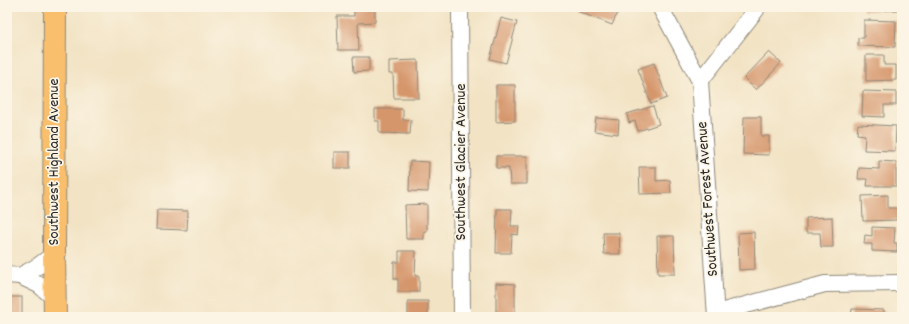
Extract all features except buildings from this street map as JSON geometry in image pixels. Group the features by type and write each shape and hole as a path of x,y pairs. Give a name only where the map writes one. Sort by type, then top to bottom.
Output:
{"highway":[{"name":"Southwest Highland Avenue","path":"54,7 55,307"}],"street":[{"name":"Southwest Glacier Avenue","path":"460,7 462,317"},
{"path":"660,7 700,81 756,10 756,7"},
{"name":"Southwest Forest Avenue","path":"700,81 716,315"},
{"path":"14,275 38,266 54,254"},
{"path":"14,275 39,285 55,307"},
{"path":"716,315 825,284 902,283"}]}
